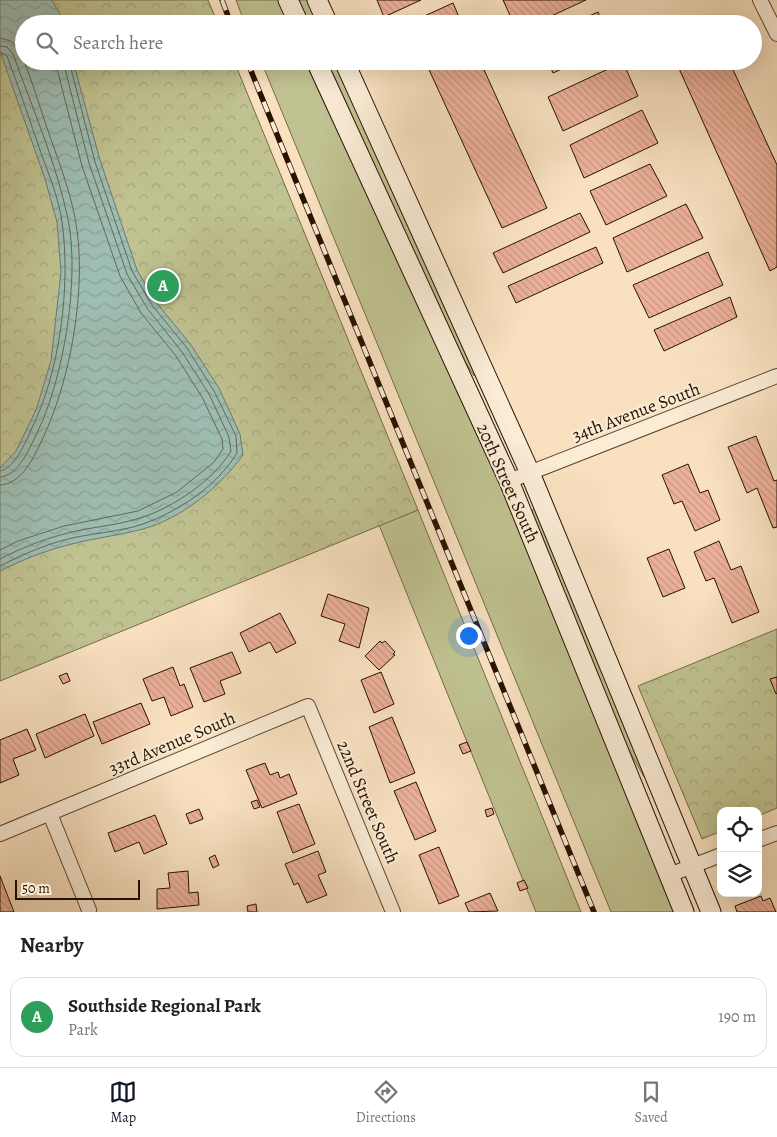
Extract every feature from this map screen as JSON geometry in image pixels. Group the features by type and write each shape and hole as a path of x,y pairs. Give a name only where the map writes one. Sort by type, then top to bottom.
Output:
{"street":[{"path":"288,0 295,15"},
{"path":"317,0 324,15"},
{"path":"760,0 777,34"},
{"name":"20th Street South","path":"320,70 509,481 684,912"},
{"name":"20th Street South","path":"348,70 530,473 711,912"},
{"name":"34th Avenue South","path":"509,481 777,376"},
{"name":"33rd Avenue South","path":"0,834 308,706"},
{"name":"22nd Street South","path":"308,706 393,912"},
{"path":"50,814 89,910"},
{"path":"762,839 777,833"},
{"path":"669,875 717,857"}],"green space":[{"path":"0,0 208,0 214,15 15,15 15,70 238,70 418,510 0,681"},
{"path":"236,0 279,0 286,15 242,15"},
{"path":"295,0 307,0 314,15 302,15"},
{"path":"265,70 311,70 501,487 676,912 611,912"},
{"path":"327,70 339,70 478,373 474,376 445,329"},
{"path":"535,507 649,776 644,777 612,720 530,514"},
{"path":"418,510 581,912 536,912 379,525"},
{"path":"777,629 777,808 762,814 762,807 717,807 717,833 702,839 638,686"}],"water":[{"path":"0,0 52,0 60,15 15,15 15,70 75,70 100,160 137,270 156,302 191,345 219,388 240,434 243,455 223,479 199,500 158,524 50,550 0,571 0,468 16,451 36,410 51,361 61,272 57,222 45,179 0,51"}],"building":[{"path":"377,0 421,0 388,15 383,15"},
{"path":"503,0 586,0 554,15 510,15"},
{"path":"453,3 458,15 427,15"},
{"path":"429,70 484,70 547,208 502,228"},
{"path":"606,70 627,70 638,96 563,131 548,97"},
{"path":"680,70 733,70 777,165 777,267 770,271"},
{"path":"642,110 658,143 584,178 570,145"},
{"path":"650,164 667,196 606,225 590,191"},
{"path":"686,204 703,238 627,272 613,238"},
{"path":"580,213 590,232 503,273 493,253"},
{"path":"596,247 603,263 516,303 508,286"},
{"path":"708,252 723,285 649,318 633,285"},
{"path":"730,297 737,317 664,351 654,330"},
{"path":"756,436 774,481 777,480 777,527 773,528 757,488 747,493 728,447"},
{"path":"688,464 700,493 708,490 720,520 695,531 682,501 674,504 662,475"},
{"path":"719,541 731,570 741,566 759,612 732,623 714,578 706,581 694,552"},
{"path":"669,549 685,588 663,597 647,558"},
{"path":"328,594 369,608 359,648 339,641 345,624 321,616"},
{"path":"280,613 296,643 276,653 270,642 249,652 240,633"},
{"path":"380,641 382,643 385,641 395,652 393,654 395,655 379,670 365,656"},
{"path":"232,652 241,673 220,681 225,694 204,702 190,668"},
{"path":"173,667 180,686 184,684 193,707 171,716 164,697 152,701 143,679"},
{"path":"381,672 394,704 374,713 361,680"},
{"path":"67,673 70,681 63,684 59,676"},
{"path":"777,677 777,693 776,694 770,679"},
{"path":"141,703 150,724 102,744 93,722"},
{"path":"85,714 94,736 45,758 36,734"},
{"path":"392,717 415,773 390,783 369,727"},
{"path":"27,729 36,750 13,759 19,775 0,783 0,740"},
{"path":"467,742 471,751 463,754 459,745"},
{"path":"265,763 270,775 278,772 280,778 289,774 297,794 262,808 246,770"},
{"path":"416,782 436,831 415,840 394,791"},
{"path":"257,800 260,807 254,809 251,802"},
{"path":"299,804 315,844 293,853 277,812"},
{"path":"492,808 494,814 487,817 485,810"},
{"path":"199,809 203,819 190,824 186,814"},
{"path":"155,815 167,844 144,854 139,842 115,852 108,833"},
{"path":"439,847 459,896 439,904 419,855"},
{"path":"318,851 326,872 318,875 327,895 307,903 298,883 294,885 285,864"},
{"path":"215,855 219,865 213,868 209,858"},
{"path":"188,871 189,893 198,892 199,905 157,909 157,889 170,888 168,873"},
{"path":"0,876 14,912 0,912"},
{"path":"524,880 528,888 520,891 517,883"},
{"path":"490,893 498,911 469,912 465,903"},
{"path":"758,897 761,897 763,901 770,898 776,912 737,912 735,906"},
{"path":"256,904 257,912 248,912 247,906"}],"railway":[{"path":"222,0 228,15"},
{"path":"251,70 594,912"}],"place":[{"name":"Southside Regional Park","path":"163,286"}]}
